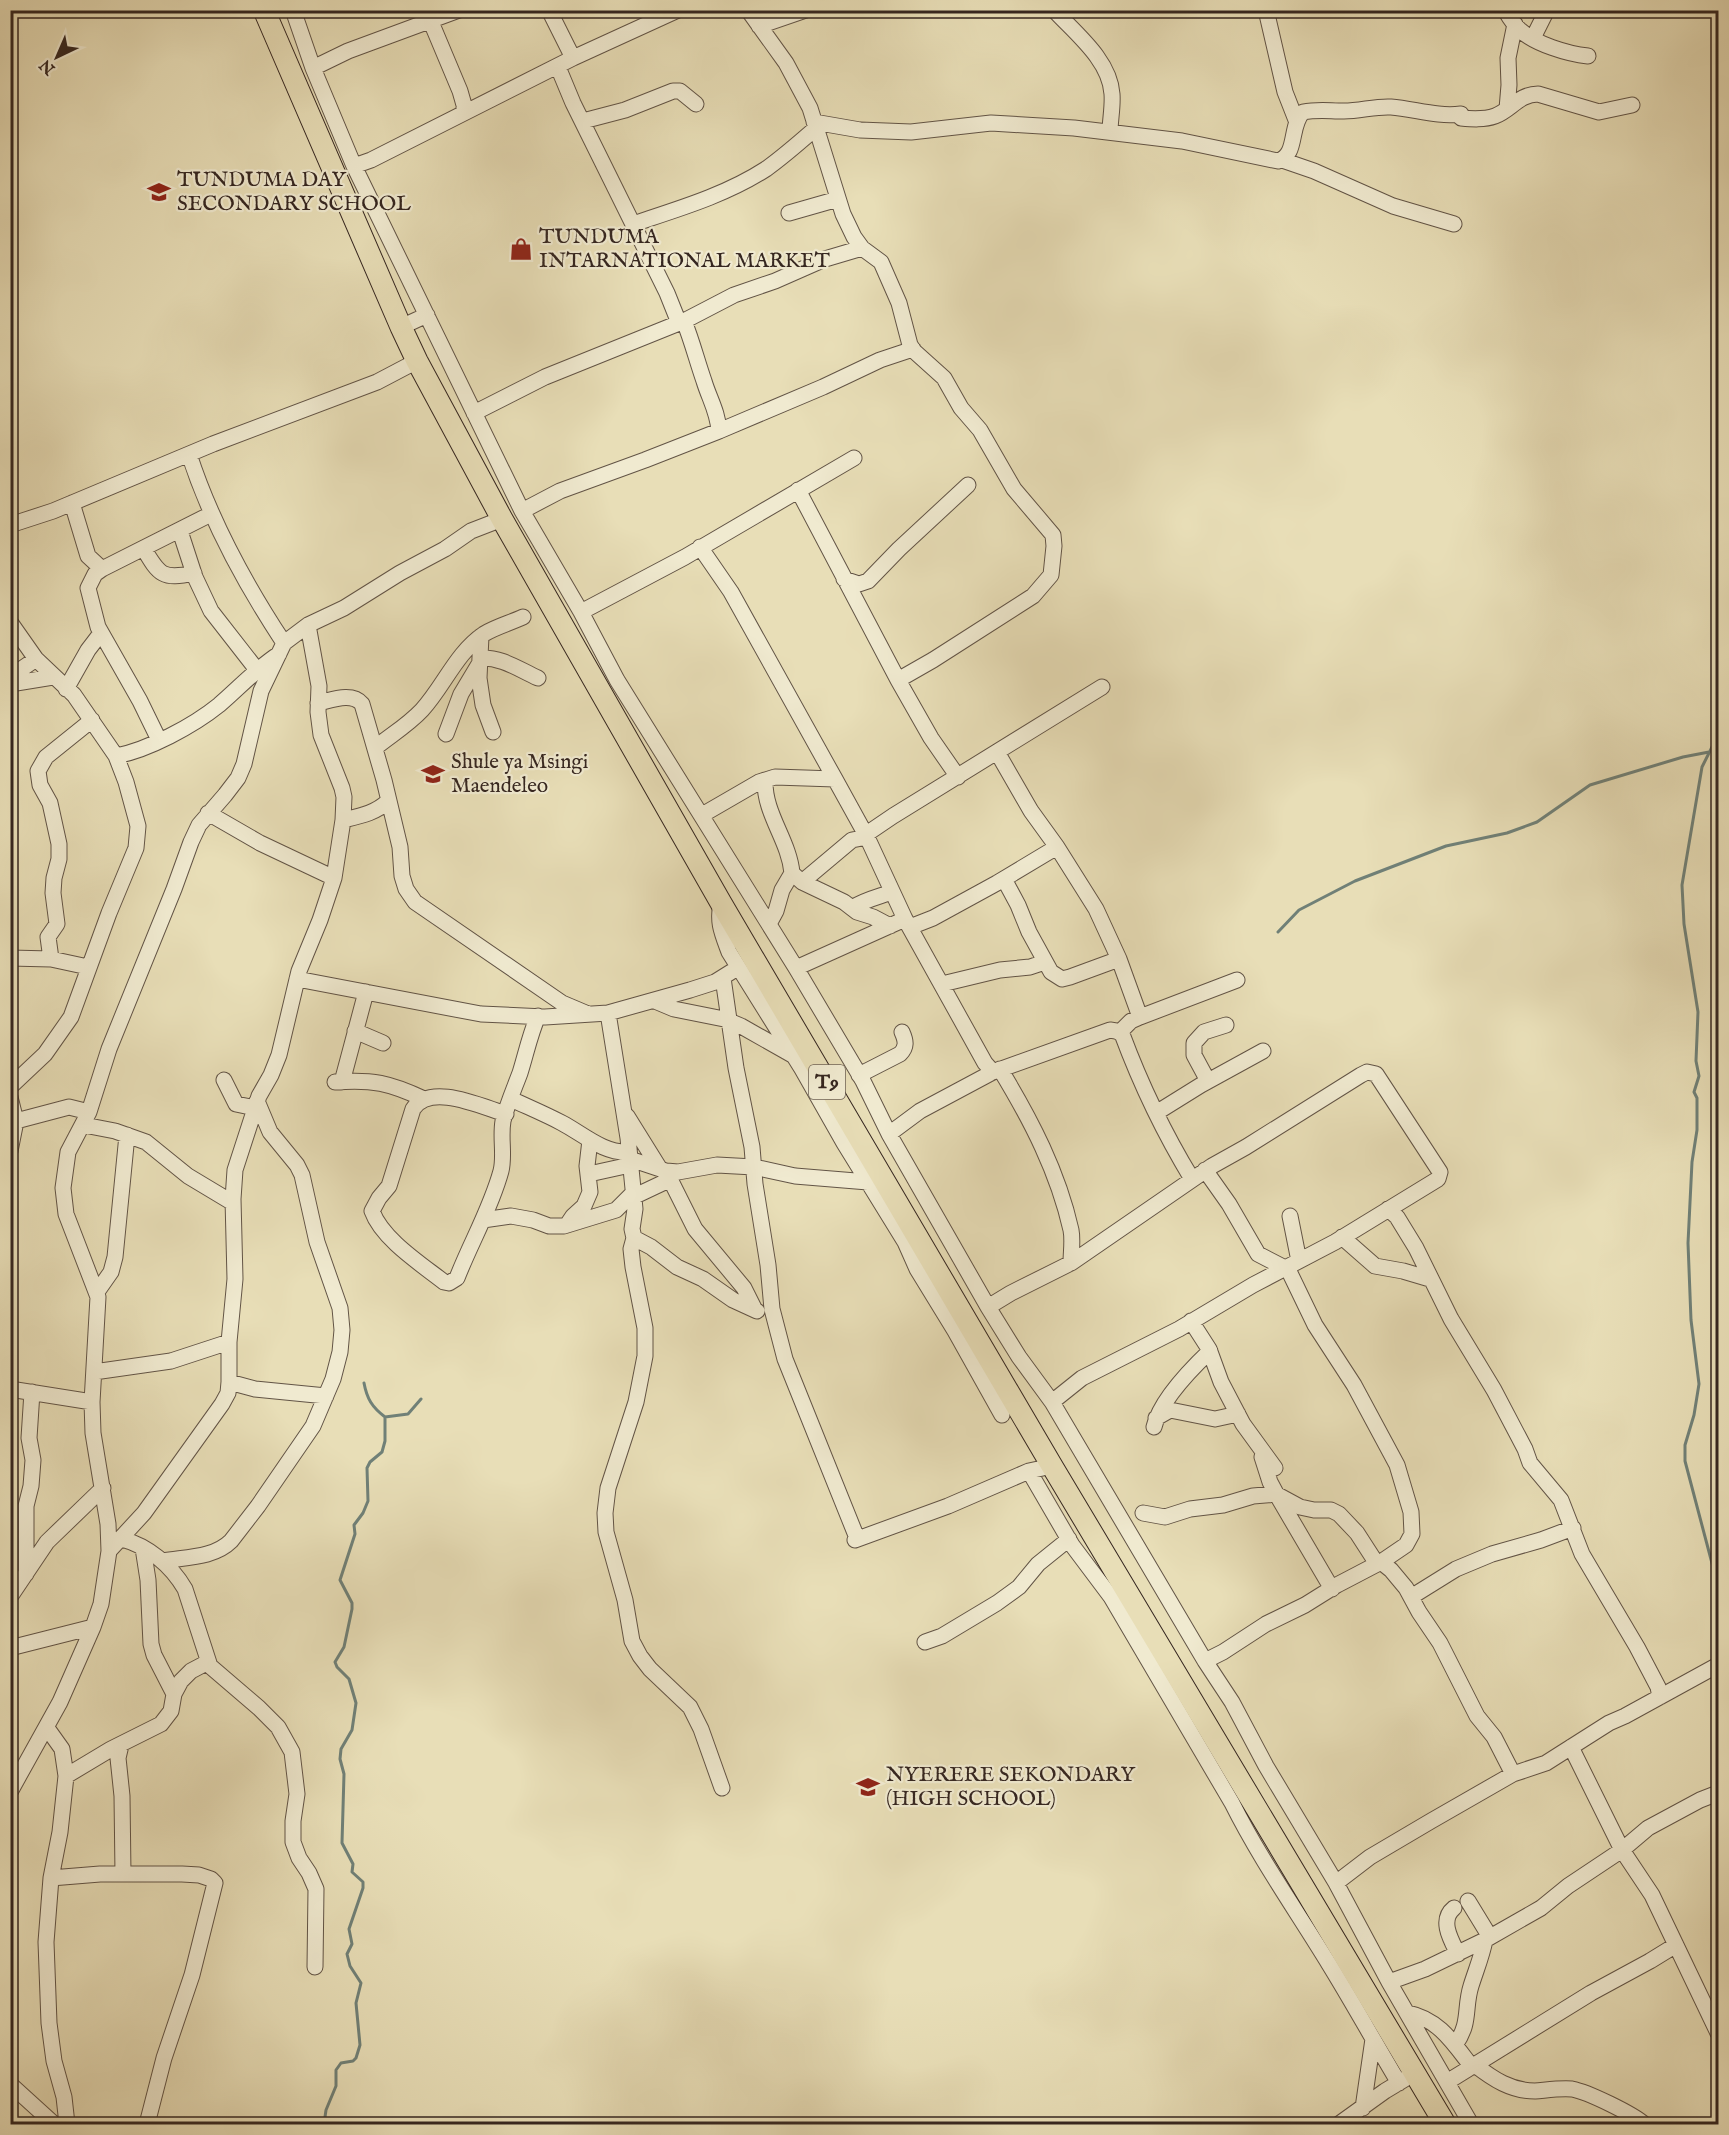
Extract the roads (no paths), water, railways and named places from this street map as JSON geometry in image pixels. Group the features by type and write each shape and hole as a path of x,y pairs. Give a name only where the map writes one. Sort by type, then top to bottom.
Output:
{"highway":[{"name":"T9","path":"264,10 417,361 512,515 576,651 608,685 721,903 1052,1466 1407,2079 1445,2124"}],"street":[{"path":"293,10 313,68 354,166 474,413 512,515 580,612 596,640 608,685 702,815 796,968 859,1075 889,1134 988,1307 1019,1357 1052,1402 1205,1661 1232,1702 1266,1766 1336,1882 1389,1982 1471,2124"},
{"path":"313,68 428,16 459,10"},
{"path":"549,10 573,58"},
{"path":"354,166 371,160 573,58 678,10"},
{"path":"748,10 786,63 810,108 838,199 854,237 862,248 881,262 885,269 913,349 944,378 961,408 980,430 1014,489 1053,535 1051,575 1033,596 898,680"},
{"path":"759,26 806,10"},
{"path":"1054,10 1082,39 1104,67 1113,93 1110,132"},
{"path":"1266,10 1285,92 1296,120"},
{"path":"1505,10 1520,31 1573,55 1588,56"},
{"path":"1533,38 1547,10"},
{"path":"428,16 460,91 464,113"},
{"path":"1508,109 1508,58 1515,24"},
{"path":"558,67 692,341 704,383 715,408 719,431"},
{"path":"583,122 625,110 673,91 680,91 696,104"},
{"path":"1282,160 1290,153 1296,120 1303,112 1390,107 1479,120 1494,117 1529,94 1538,94 1599,112 1632,105"},
{"path":"633,224 689,205 766,169 815,125 911,132 991,123 1074,128 1182,141 1268,160 1282,160 1314,171 1393,206 1454,224"},
{"path":"789,213 838,199"},
{"path":"474,413 545,377 681,322 734,295 775,281 825,259 862,248"},
{"path":"401,327 427,315"},
{"path":"116,756 130,754 180,730 216,707 308,626 344,608 400,573 445,549 471,531 512,515 560,490 719,431 872,363 913,349"},
{"path":"10,525 72,503 189,454 377,382 417,361"},
{"path":"189,454 211,514 282,648"},
{"path":"580,612 700,547 854,458"},
{"path":"844,579 859,584 868,581 968,485"},
{"path":"798,490 898,680 931,738 958,777"},
{"path":"72,503 88,556 102,569"},
{"path":"159,740 140,700 101,633 88,588 95,574 102,569 211,514"},
{"path":"180,531 194,573 211,611 257,670"},
{"path":"700,547 731,592 835,779 866,836 907,923 985,1063 997,1071 1027,1113 1045,1149 1072,1232 1071,1263"},
{"path":"144,549 161,573 170,576 194,573"},
{"path":"375,748 406,726 421,711 438,692 454,664 481,636 523,617"},
{"path":"10,622 36,659 74,695 116,756 138,826 136,848 88,967 74,1009 62,1033 36,1065 10,1087"},
{"path":"109,1551 144,1513 228,1393 228,1342 235,1279 233,1203 235,1170 256,1104 279,1055 297,979 334,878 343,820 344,797 321,735 319,686 308,626"},
{"path":"66,688 88,650 101,633"},
{"path":"481,636 479,678 483,705 493,732"},
{"path":"576,651 596,640"},
{"path":"10,1792 47,1728 93,1627 101,1604 109,1551 108,1524 93,1433 92,1402 98,1297 66,1214 63,1188 68,1152 86,1118 109,1048 174,889 190,842 199,825 225,795 241,771 261,691 282,648"},
{"path":"446,734 461,694 480,661 495,658 538,678"},
{"path":"10,677 36,659"},
{"path":"10,684 53,677"},
{"path":"769,924 776,911 782,890 797,878 852,840 866,836 1102,687"},
{"path":"318,703 350,697 358,699 365,711 400,848 402,876 406,889 415,902 562,1003 588,1014"},
{"path":"51,959 48,937 57,924 53,893 60,853 50,803 40,784 39,771 46,757 92,720"},
{"path":"997,752 1031,811 1096,909 1119,959 1140,1017"},
{"path":"702,815 765,780 775,777 835,779"},
{"path":"765,780 769,809 787,848 797,878 890,926"},
{"path":"343,820 373,812 388,801"},
{"path":"208,813 260,843 334,878"},
{"path":"796,968 890,926 933,918 1057,847"},
{"path":"1004,879 1051,972 1062,979 1119,959"},
{"path":"852,908 861,902 892,892"},
{"path":"721,903 718,917 729,952 905,1242 917,1269 1002,1415"},
{"path":"10,957 51,959 88,967"},
{"path":"942,984 999,970 1030,968 1045,962"},
{"path":"297,979 481,1014 538,1016 608,1013 655,1001 723,978 738,967"},
{"path":"723,978 736,1068 752,1147 774,1317 785,1359 855,1537 948,1506 1029,1470 1052,1466"},
{"path":"1120,1032 1131,1021 1140,1017 1237,980"},
{"path":"366,992 339,1082 375,1081 424,1099"},
{"path":"655,1001 674,1009 729,1021 794,1056"},
{"path":"608,1013 624,1111 635,1209 632,1229 633,1268 645,1328 645,1356 636,1402 608,1488 605,1513 606,1532 609,1550 625,1600 632,1641 650,1669 690,1707 701,1728 722,1788"},
{"path":"538,1016 508,1107 502,1133 504,1155 502,1169 494,1193 457,1278 449,1283 444,1282 391,1238 376,1222 372,1212 379,1198 389,1186 413,1109 424,1099 440,1096 508,1107 561,1122 590,1140 629,1159 666,1173 717,1165 754,1167 795,1176 868,1182"},
{"path":"1208,1081 1194,1055 1194,1043 1204,1032 1226,1025"},
{"path":"889,1134 920,1111 997,1071 1110,1030 1120,1032"},
{"path":"355,1031 383,1043"},
{"path":"859,1075 905,1050 906,1044 902,1032"},
{"path":"1120,1032 1156,1113 1199,1175 1229,1204 1258,1254 1291,1265"},
{"path":"1156,1113 1263,1051"},
{"path":"988,1307 1071,1263 1199,1175 1367,1072 1373,1073 1401,1110 1440,1172 1438,1179 1342,1237 1191,1322 1082,1378 1052,1402"},
{"path":"224,1080 236,1104 256,1104"},
{"path":"10,1097 16,1121 10,1151"},
{"path":"163,1561 210,1554 223,1549 231,1541 308,1437 326,1396 340,1352 342,1330 340,1308 317,1242 302,1175 297,1165 270,1132 256,1104"},
{"path":"16,1121 69,1107 86,1118 152,1145 188,1176 233,1203"},
{"path":"624,1111 666,1173 695,1229 744,1288 755,1310"},
{"path":"97,1292 111,1272 115,1257 128,1135"},
{"path":"567,1225 584,1206 589,1193 590,1140"},
{"path":"589,1174 629,1159"},
{"path":"483,1220 511,1216 549,1226 567,1225 616,1210 633,1195 666,1173"},
{"path":"589,1193 602,1207 611,1212"},
{"path":"1388,1209 1406,1230 1430,1279 1494,1390 1530,1463 1561,1500 1582,1554 1648,1666 1660,1697"},
{"path":"1205,1661 1266,1624 1298,1609 1379,1563 1406,1545 1413,1534 1411,1512 1397,1465 1354,1385 1315,1324 1291,1265 1290,1216"},
{"path":"1342,1237 1375,1266 1404,1271 1430,1279"},
{"path":"633,1238 734,1300 774,1317"},
{"path":"1191,1322 1210,1351 1221,1382 1238,1414 1275,1468"},
{"path":"94,1372 171,1361 228,1342"},
{"path":"1210,1351 1165,1401 1155,1423 1170,1410 1215,1419 1238,1414"},
{"path":"229,1382 255,1389 326,1396"},
{"path":"10,1389 92,1402"},
{"path":"27,1574 26,1506 31,1486 33,1460 29,1438 32,1392"},
{"path":"1261,1450 1265,1469 1276,1494 1332,1589"},
{"path":"1029,1470 1069,1539 1111,1597 1256,1848 1330,1965 1373,2039 1407,2079 1338,2124"},
{"path":"10,1597 47,1542 103,1488"},
{"path":"1143,1513 1165,1517 1190,1509 1223,1505 1253,1496 1276,1494 1300,1507 1332,1510 1339,1514 1357,1533 1379,1563 1397,1577 1411,1597 1440,1643 1477,1716 1494,1737 1513,1774"},
{"path":"1411,1597 1456,1569 1492,1554 1573,1528"},
{"path":"122,1539 143,1548 163,1561 178,1577 185,1589 208,1662 214,1671 259,1707 278,1727 292,1752 297,1794 293,1842 298,1858 309,1873 316,1889 315,1967"},
{"path":"925,1642 942,1636 997,1603 1019,1587 1038,1564 1069,1539"},
{"path":"143,1548 148,1580 151,1644 154,1655 174,1694"},
{"path":"11,1648 93,1627"},
{"path":"66,1776 161,1724 171,1711 174,1694 181,1681 191,1671 208,1662"},
{"path":"1336,1882 1370,1857 1513,1774 1546,1763 1609,1723 1719,1665"},
{"path":"47,1728 62,1749 66,1776 60,1832 51,1878 46,1942 49,2023 67,2124"},
{"path":"121,1745 118,1758 123,1808 123,1874"},
{"path":"1571,1747 1622,1850 1652,1895 1719,2033"},
{"path":"1389,1982 1425,1969 1487,1939 1541,1908 1568,1886 1622,1850 1648,1828 1670,1815 1717,1795"},
{"path":"51,1878 123,1874 199,1875 215,1883 192,1975 164,2058 147,2124"},
{"path":"1455,2045 1467,2022 1470,1988 1487,1939 1468,1901"},
{"path":"1454,1908 1448,1914 1446,1923 1451,1941 1458,1954"},
{"path":"1448,2082 1591,1993 1630,1973 1676,1944"},
{"path":"1407,2013 1434,2023 1474,2066 1497,2081 1531,2091 1562,2088 1576,2090 1624,2111 1645,2124"},
{"path":"1363,2108 1373,2039"},
{"path":"10,2084 54,2124"}],"waterway":[{"path":"1718,735 1702,767 1682,885 1684,924 1698,1012 1696,1061 1699,1076 1694,1092 1697,1098 1697,1130 1692,1162 1688,1243 1691,1320 1699,1384 1694,1415 1685,1445 1685,1461 1718,1580"},
{"path":"1278,932 1299,910 1355,881 1446,846 1507,833 1537,822 1590,785 1683,757 1709,752"},
{"path":"364,1383 371,1402 385,1417 408,1414 421,1399"},
{"path":"324,2124 326,2110 336,2086 336,2070 341,2063 353,2061 356,2058 360,2045 356,2003 361,1983 350,1966 347,1954 352,1944 349,1929 363,1882 352,1872 353,1864 342,1843 344,1774 340,1759 341,1749 352,1730 356,1703 349,1679 335,1662 344,1647 352,1603 340,1580 355,1534 354,1525 368,1501 367,1468 370,1462 382,1452 385,1441 385,1417"}],"place":[{"name":"TUNDUMA DAY SECONDARY SCHOOL","path":"159,192"},
{"name":"TUNDUMA INTARNATIONAL MARKET","path":"521,249"},
{"name":"Shule ya Msingi Maendeleo","path":"433,774"},
{"name":"NYERERE SEKONDARY (HIGH SCHOOL)","path":"868,1787"}]}
